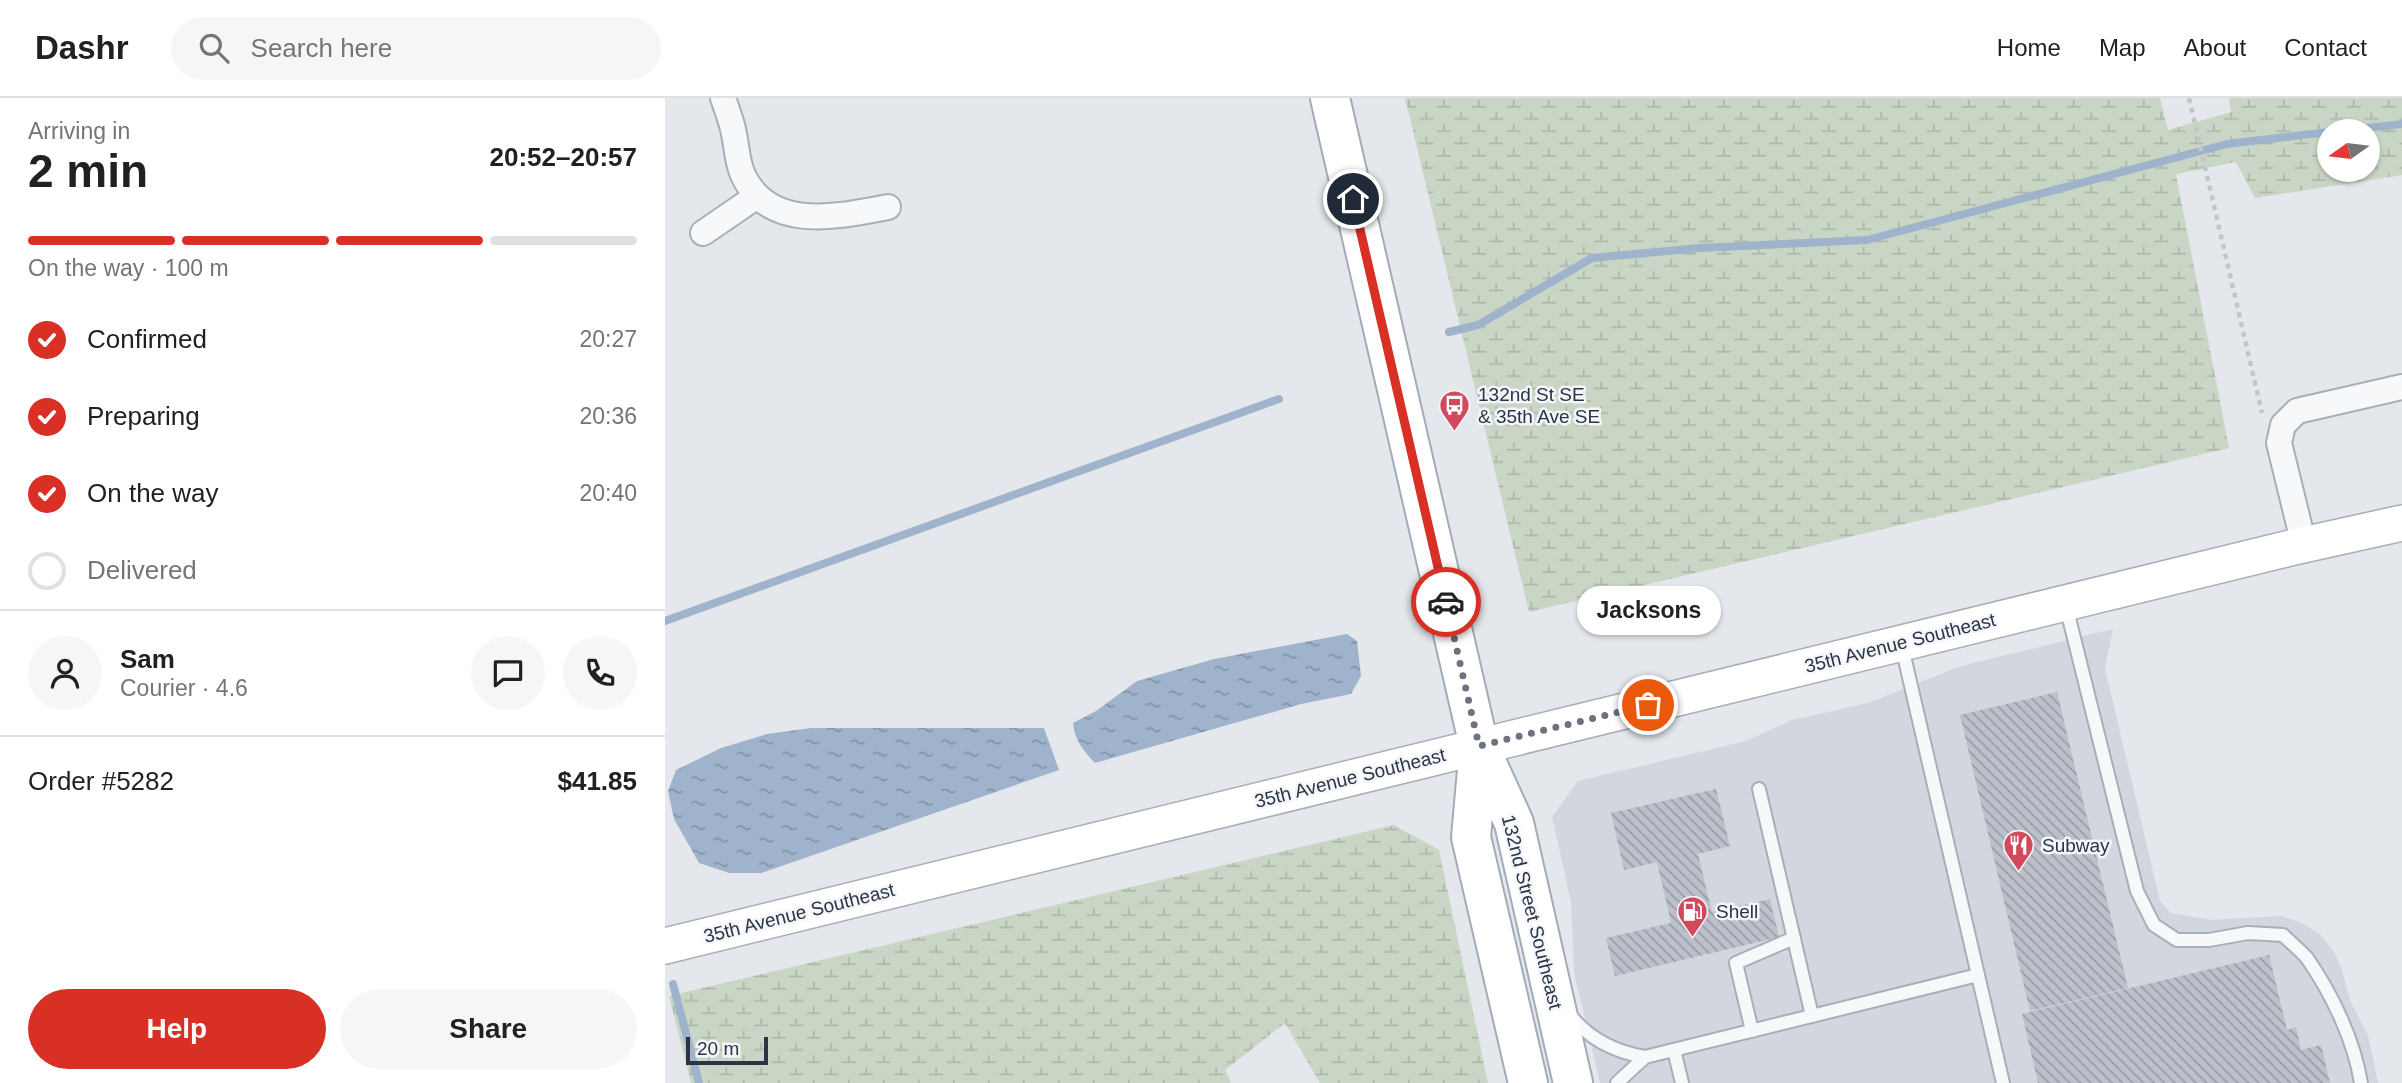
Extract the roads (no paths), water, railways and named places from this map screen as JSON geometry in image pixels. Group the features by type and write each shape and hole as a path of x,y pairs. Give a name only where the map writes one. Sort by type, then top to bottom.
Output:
{"main road":[{"name":"132nd Street Southeast","path":"1330,98 1479,746 1514,823 1573,1083"},
{"name":"132nd Street Southeast","path":"1479,746 1471,837 1528,1083"}],"street":[{"path":"723,98 740,165 757,196 784,212 807,217 831,218 888,207"},
{"path":"703,233 757,196"},
{"path":"2304,545 2279,443 2283,425 2297,411 2402,387"},
{"name":"35th Avenue Southeast","path":"665,946 2402,523"}],"lane":[{"path":"2065,603 2137,891 2154,925 2177,940 2209,940 2248,933 2283,935 2306,957 2330,998 2357,1062 2361,1083"},
{"path":"1901,643 2003,1083"},
{"path":"1759,789 1812,1016"},
{"path":"1752,1031 1735,963 1794,938"},
{"path":"1552,994 1579,1027 1592,1038 1627,1054 1645,1057 1978,975"},
{"path":"1674,1050 1682,1083"},
{"path":"1617,1083 1645,1057"}],"water":[{"path":"1347,634 1357,641 1361,676 1351,694 1301,704 1095,763 1077,740 1073,723 1096,711 1137,681 1214,659"},
{"path":"811,728 1044,728 1059,770 761,873 729,873 699,863 674,819 668,791 676,770 721,748 767,734"}],"waterway":[{"path":"2380,126 2402,124"},
{"path":"1449,332 1478,325 1592,258 1700,248 1867,240 2227,144 2317,133"},
{"path":"665,621 1279,399"},
{"path":"673,984 699,1083"}],"place":[{"name":"132nd St SE & 35th Ave SE","path":"1455,432"},
{"name":"Jacksons","path":"1648,705"},
{"name":"Subway","path":"2019,872"},
{"name":"Shell","path":"1693,938"}]}
